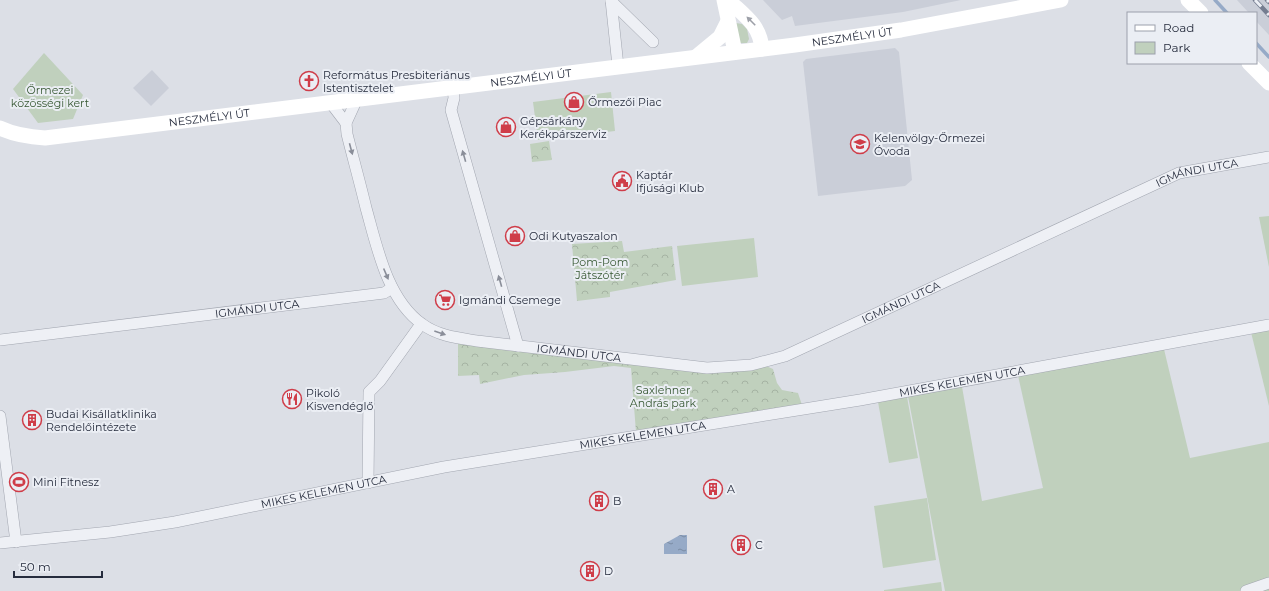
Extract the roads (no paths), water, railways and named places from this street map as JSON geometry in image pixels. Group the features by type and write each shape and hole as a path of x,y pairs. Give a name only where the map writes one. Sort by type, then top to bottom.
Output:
{"street":[{"path":"611,0 653,42"},
{"path":"611,0 618,66"},
{"path":"724,0 727,23 734,52"},
{"path":"728,0 754,25 760,36 762,49"},
{"name":"NESZMÉLYI ÚT","path":"0,128 12,134 46,138 762,49 901,30 1061,0"},
{"path":"1188,0 1200,12"},
{"path":"694,57 710,47 720,37 727,23"},
{"path":"1250,64 1269,83"},
{"path":"453,87 454,98 451,110 518,346"},
{"path":"357,99 346,123 347,134 380,260 392,288"},
{"path":"330,102 346,123"},
{"name":"IGMÁNDI UTCA","path":"0,340 384,293 392,288 407,309 421,324 441,334 518,346 707,368 751,365 780,358 800,350 1179,173 1269,157"},
{"path":"368,483 369,392 380,381 421,324"},
{"name":"MIKES KELEMEN UTCA","path":"0,543 175,522 444,467 860,400 1269,325"},
{"path":"0,416 16,542"},
{"path":"1246,591 1269,584"}],"water":[{"path":"680,535 687,535 687,554 664,554 664,544"}],"waterway":[{"path":"1215,0 1226,12"},
{"path":"1257,44 1269,57"}],"railway":[{"path":"1255,0 1269,15"}],"place":[{"name":"Református Presbiteriánus Istentisztelet","path":"309,81"},
{"name":"Őrmezői Piac","path":"574,102"},
{"name":"Gépsárkány Kerékpárszerviz","path":"506,127"},
{"name":"Kelenvölgy-Őrmezei Óvoda","path":"860,144"},
{"name":"Kaptár Ifjúsági Klub","path":"622,181"},
{"name":"Odi Kutyaszalon","path":"515,236"},
{"name":"Igmándi Csemege","path":"445,300"},
{"name":"Pikoló Kisvendéglő","path":"292,399"},
{"name":"Budai Kisállatklinika Rendelőintézete","path":"32,420"},
{"name":"Mini Fitnesz","path":"19,482"},
{"name":"A","path":"713,489"},
{"name":"B","path":"599,501"},
{"name":"C","path":"741,545"},
{"name":"D","path":"590,571"}],"park label":[{"name":"Őrmezei közösségi kert","path":"50,96"},
{"name":"Pom-Pom Játszótér","path":"600,268"},
{"name":"Saxlehner András park","path":"663,396"}]}
